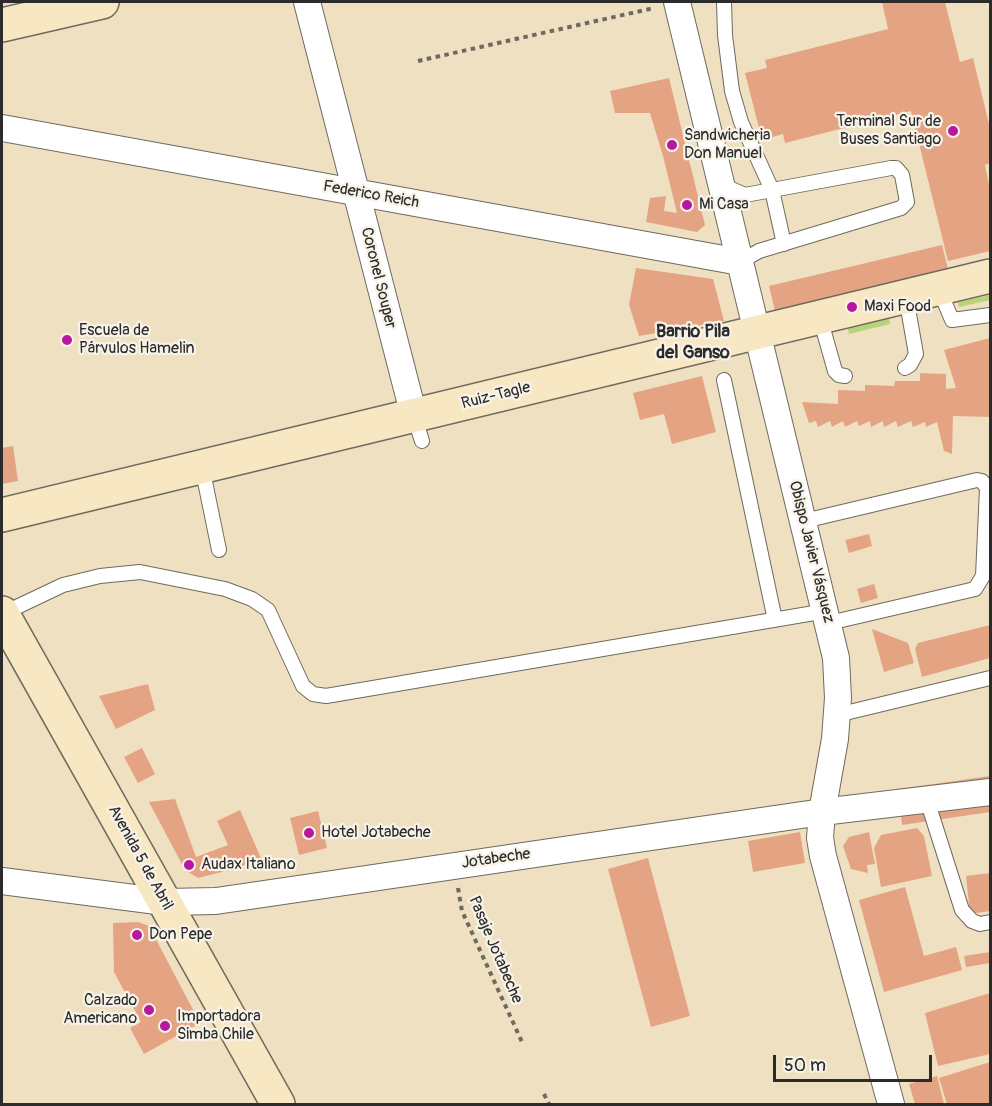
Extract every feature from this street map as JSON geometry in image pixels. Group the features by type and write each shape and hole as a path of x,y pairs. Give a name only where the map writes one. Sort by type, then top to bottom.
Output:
{"street":[{"path":"2,25 102,2"},
{"name":"Coronel Souper","path":"307,2 418,429"},
{"name":"Obispo Javier Vásquez","path":"677,2 828,617 838,680 837,715 833,765 822,812 820,838 891,1104"},
{"name":"Federico Reich","path":"2,128 740,262"},
{"name":"Ruiz-Tagle","path":"2,515 202,467 418,429 758,333 990,276"},
{"name":"Avenida 5 de Abril","path":"2,613 279,1104"},
{"name":"Jotabeche","path":"2,881 165,903 216,901 822,812 990,792"}],"lane":[{"path":"724,2 725,35 732,92 741,122 772,189 784,244"},
{"path":"722,185 745,195 891,168 900,171 905,186 907,202 901,208 759,251 740,262"},
{"path":"939,289 952,320 990,315"},
{"path":"904,368 910,365 916,354 906,297"},
{"path":"820,318 835,371 845,376"},
{"path":"724,380 775,620"},
{"path":"202,467 219,550"},
{"path":"2,613 63,585 100,576 140,572 225,589 252,599 268,610 303,686 313,694 326,696 775,620 828,617 975,589 983,576 987,488 982,481 977,480 804,521"},
{"path":"837,715 990,678"},
{"path":"927,800 962,910 972,921 980,924 990,922"}],"path":[{"path":"418,61 647,9"},
{"name":"Pasaje Jotabeche","path":"453,866 462,911 522,1042"},
{"path":"544,1094 549,1104"}],"green space":[{"path":"990,295 990,300 959,307 958,302"},
{"path":"889,318 890,324 849,334 848,329"}],"building":[{"name":"Terminal Sur de Buses Santiago","path":"882,2 945,2 960,62 973,58 990,128 990,163 985,165 990,189 990,251 948,261 911,111 785,143 783,134 762,140 745,73 767,68 765,60 888,29"},
{"path":"669,78 705,225 697,232 646,222 650,198 666,196 664,211 677,213 663,156 650,113 615,113 610,91"},
{"path":"942,245 948,269 775,311 769,286"},
{"path":"636,268 713,279 724,321 639,336 629,305"},
{"path":"990,338 990,417 953,416 952,454 944,451 937,422 926,427 925,422 913,427 911,421 898,427 896,421 884,427 883,421 871,427 870,421 859,426 857,421 845,427 843,421 832,427 830,421 818,427 816,421 809,423 802,402 838,404 838,390 865,391 865,385 894,386 895,381 920,381 920,373 946,374 946,389 956,388 944,350"},
{"path":"702,376 716,432 672,444 664,414 640,420 633,393"},
{"path":"13,446 18,481 2,484 2,448"},
{"path":"869,534 872,546 849,553 845,540"},
{"path":"874,584 878,598 861,603 857,589"},
{"path":"990,625 990,658 922,677 915,649 918,643"},
{"path":"872,629 908,643 914,663 884,672"},
{"path":"148,684 155,710 116,729 99,696"},
{"path":"142,748 155,774 138,783 124,757"},
{"path":"990,776 990,812 902,825 898,789"},
{"path":"175,799 196,857 228,845 217,821 240,810 261,858 238,868 198,878 185,870 149,802"},
{"name":"Hotel Jotabeche","path":"318,811 327,848 299,855 290,818"},
{"path":"917,828 924,836 932,876 881,887 874,848 881,835"},
{"path":"800,832 805,863 753,872 748,841"},
{"path":"869,832 875,864 867,865 868,873 851,869 843,846 849,837"},
{"path":"648,858 690,1016 651,1027 608,869"},
{"path":"990,873 990,911 970,914 966,876"},
{"path":"905,887 924,956 956,947 962,970 884,992 859,900"},
{"path":"138,922 149,926 200,1023 144,1054 130,1028 141,1022 114,972 113,923"},
{"path":"990,952 990,963 966,967 964,956"},
{"path":"990,993 990,1054 938,1066 925,1013"},
{"path":"990,1062 990,1104 947,1104 939,1078"},
{"path":"937,1076 944,1104 915,1104 909,1084"}],"place":[{"name":"Terminal Sur de Buses Santiago","path":"953,131"},
{"name":"Sandwicheria Don Manuel","path":"672,145"},
{"name":"Mi Casa","path":"687,205"},
{"name":"Maxi Food","path":"852,307"},
{"name":"Escuela de Párvulos Hamelin","path":"67,340"},
{"name":"Hotel Jotabeche","path":"309,833"},
{"name":"Audax Italiano","path":"189,865"},
{"name":"Don Pepe","path":"137,935"},
{"name":"Calzado Americano","path":"149,1010"},
{"name":"Importadora Simba Chile","path":"165,1026"}],"district":[{"name":"Barrio Pila del Ganso","path":"693,342"}]}
